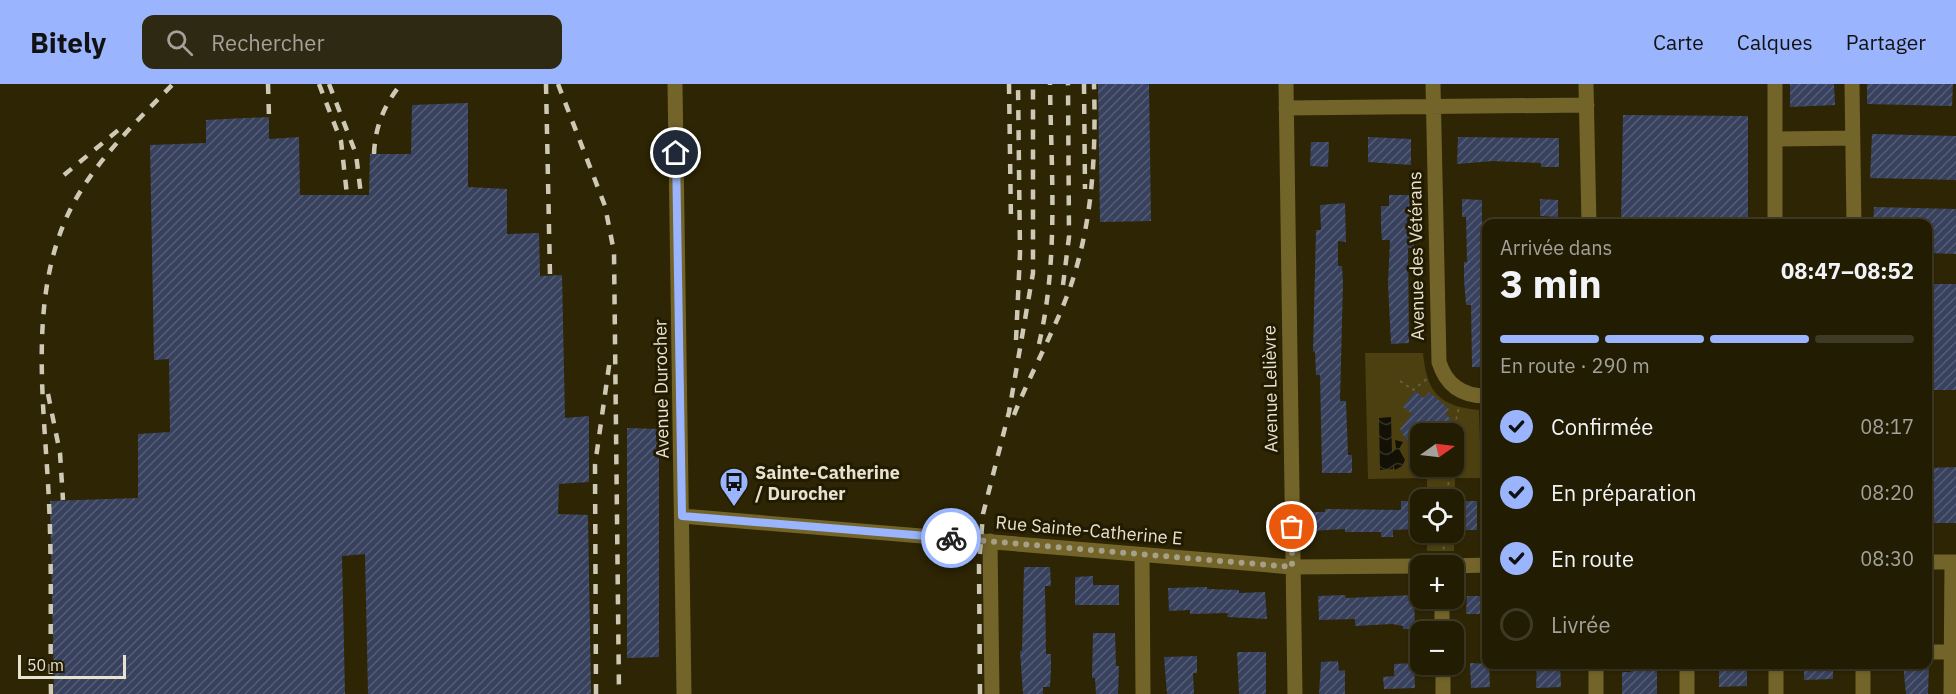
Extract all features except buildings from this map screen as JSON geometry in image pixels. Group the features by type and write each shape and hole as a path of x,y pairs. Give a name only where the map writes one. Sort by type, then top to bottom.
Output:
{"street":[{"name":"Avenue Durocher","path":"675,84 684,694"},
{"name":"Avenue Lelièvre","path":"1286,84 1295,694"},
{"name":"Avenue des Vétérans","path":"1433,84 1437,345 1442,373"},
{"path":"1587,84 1589,219"},
{"path":"1774,84 1775,219"},
{"path":"1852,84 1854,219"},
{"path":"1286,108 1587,105"},
{"path":"1775,139 1853,138"},
{"path":"1442,373 1449,383 1464,393 1482,396"},
{"name":"Rue Sainte-Catherine E","path":"682,516 1292,567 1410,566"},
{"path":"990,541 992,694"},
{"path":"1142,555 1143,694"},
{"path":"1932,562 1954,562 1952,694"},
{"path":"1464,566 1482,565"},
{"path":"1932,652 1951,652"},
{"path":"1596,669 1596,694"},
{"path":"1687,669 1687,694"},
{"path":"1776,669 1776,694"},
{"path":"1863,669 1863,694"},
{"path":"1443,675 1443,694"}],"path":[{"path":"1400,381 1413,390 1423,380 1442,373"},
{"path":"1456,423 1464,393"}],"shaded area":[{"path":"1365,353 1423,353 1428,378 1438,395 1454,405 1479,410 1481,478 1455,478 1455,489 1427,489 1427,478 1368,479"},
{"path":"1427,543 1454,543 1454,551 1427,551"}],"water":[{"path":"1391,417 1392,453 1396,448 1395,440 1403,442 1399,449 1405,460 1402,466 1395,470 1393,464 1393,469 1380,470 1379,418"}],"railway":[{"path":"51,694 50,527 42,391 43,314 48,277 58,240 72,206 93,172 145,112 173,84"},
{"path":"268,84 269,117"},
{"path":"319,84 341,141 347,195"},
{"path":"329,84 356,154 361,195"},
{"path":"374,154 376,135 382,117 401,84"},
{"path":"546,84 550,275"},
{"path":"558,84 605,206 614,252 619,694"},
{"path":"1009,84 1011,222"},
{"path":"1016,340 1020,253 1018,84"},
{"path":"980,694 979,565 983,514 1009,412 1033,273 1033,84"},
{"path":"1039,344 1052,247 1050,84"},
{"path":"1063,285 1069,237 1068,84"},
{"path":"1084,84 1085,189"},
{"path":"1014,415 1064,304 1078,263 1091,187 1094,84"},
{"path":"64,175 122,127"},
{"path":"596,694 595,465 610,359"},
{"path":"48,394 60,453 63,500"}],"way so far":[{"path":"951,538 1292,567 1292,527"}],"place":[{"name":"Sainte-Catherine / Durocher","path":"734,508"}],"route":[{"path":"676,153 682,516 951,538"}]}
